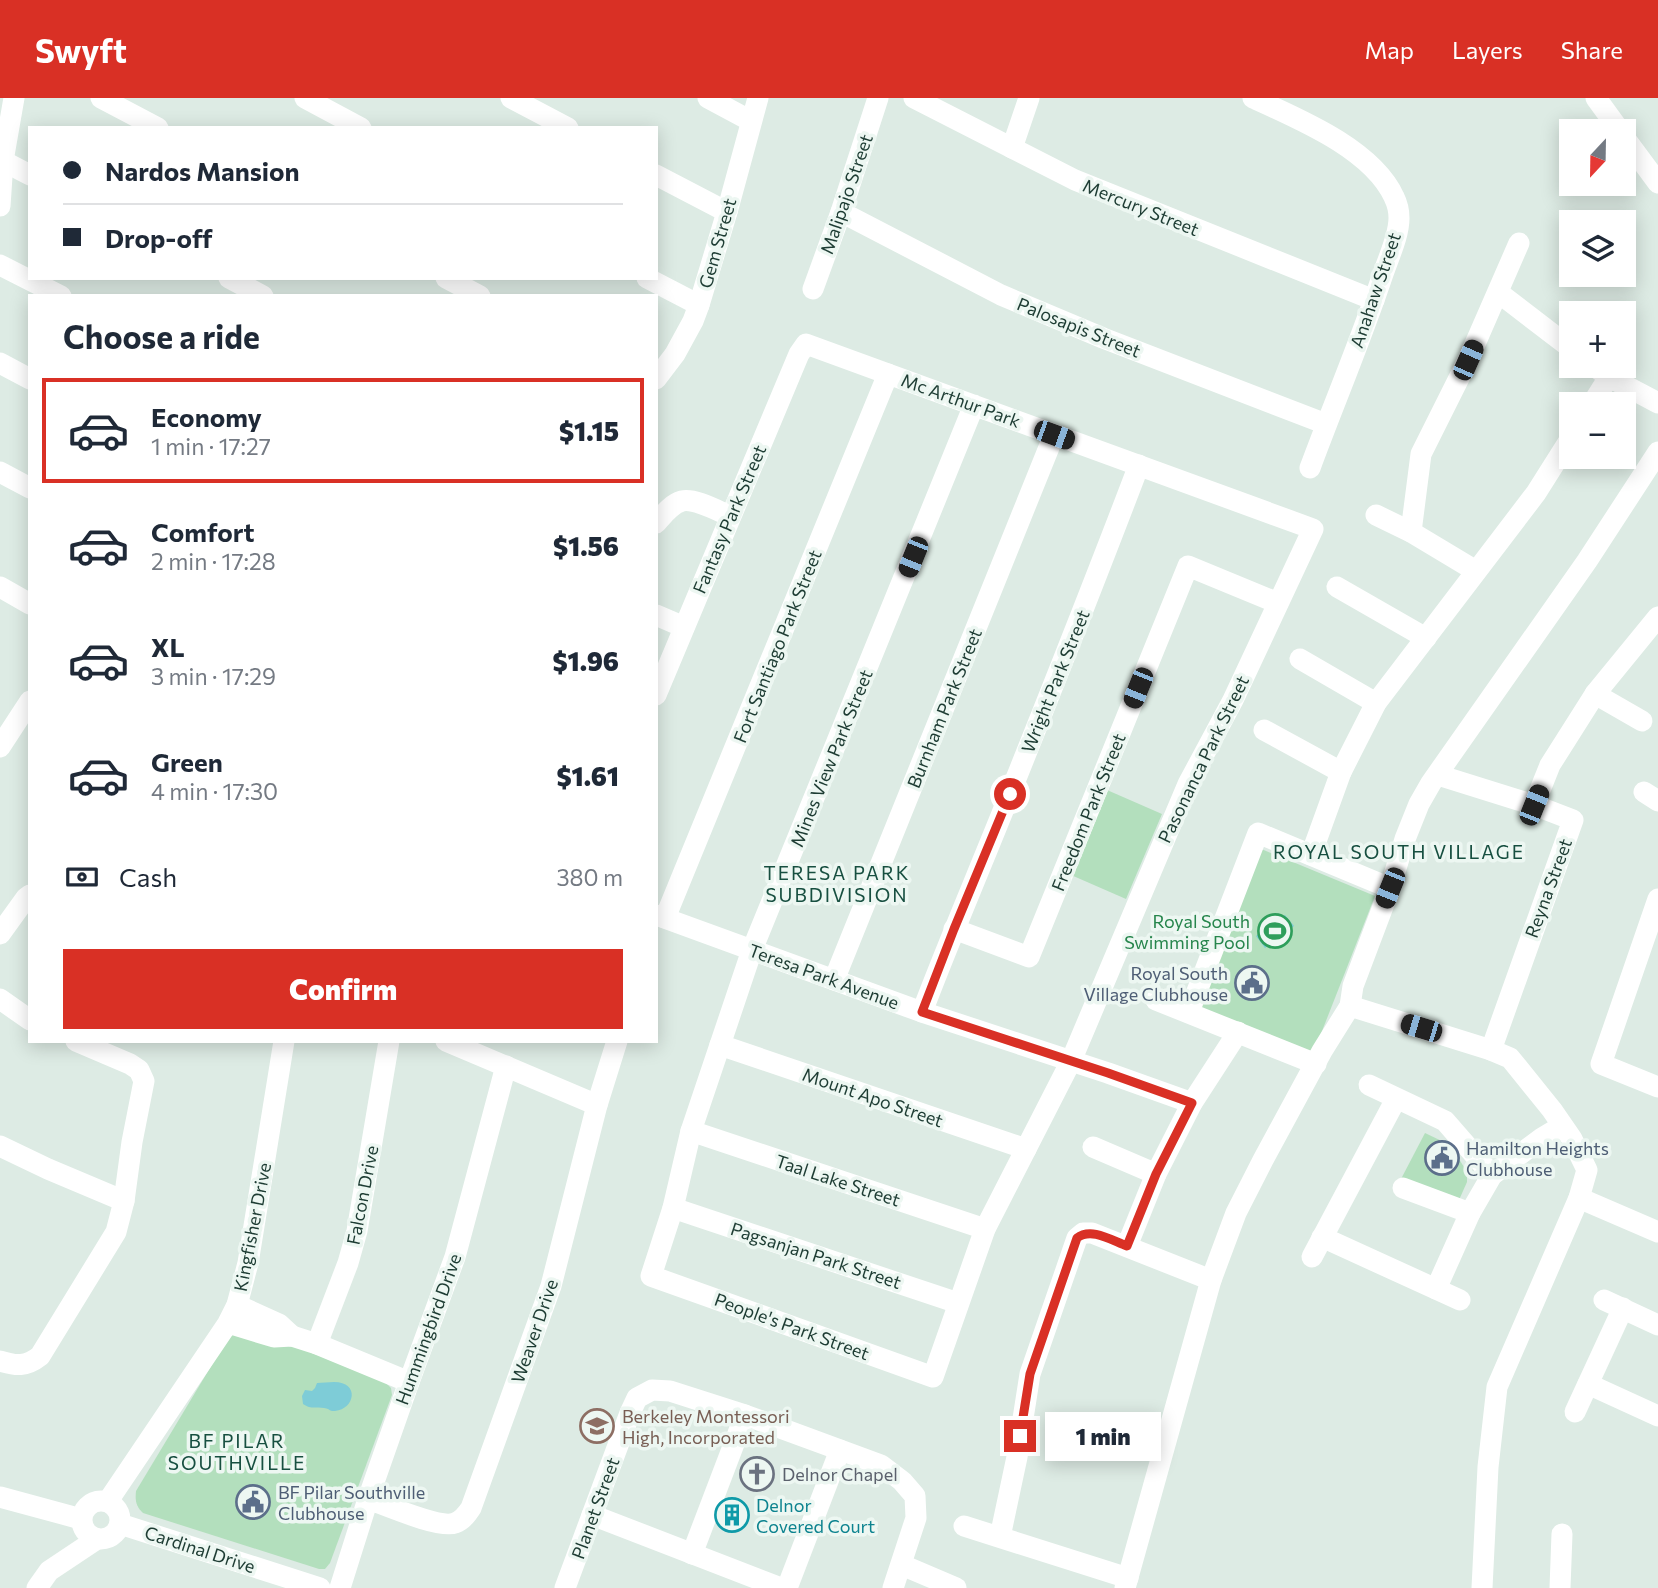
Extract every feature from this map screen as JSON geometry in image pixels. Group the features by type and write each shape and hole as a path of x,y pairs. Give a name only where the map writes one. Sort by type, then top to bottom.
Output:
{"street":[{"path":"0,206 3,161 14,98"},
{"path":"100,98 154,126"},
{"path":"305,98 357,126"},
{"path":"511,98 564,126"},
{"path":"708,98 751,121"},
{"name":"Gem Street","path":"658,376 675,354 699,306 758,98"},
{"name":"Malipajo Street","path":"813,289 878,98"},
{"name":"Mercury Street","path":"914,98 1074,180 1374,300"},
{"path":"1012,148 1029,98"},
{"name":"Anahaw Street","path":"1253,98 1285,105 1369,163 1386,183 1395,200 1399,216 1374,300 1310,468"},
{"path":"1596,98 1611,119"},
{"path":"1636,153 1658,183"},
{"path":"3,161 28,174"},
{"path":"658,176 727,212"},
{"name":"Palosapis Street","path":"841,212 1002,295 1104,338 1326,424"},
{"path":"1410,532 1421,454 1468,360 1519,243"},
{"path":"0,265 28,279"},
{"path":"30,280 57,294"},
{"path":"233,280 259,294"},
{"path":"450,280 476,294"},
{"path":"651,280 699,306"},
{"path":"1499,293 1559,339"},
{"name":"Mc Arthur Park","path":"806,344 1313,529"},
{"name":"Fantasy Park Street","path":"658,690 799,354 806,344"},
{"path":"0,363 28,378"},
{"name":"Fort Santiago Park Street","path":"661,916 888,374"},
{"path":"1613,378 1658,403"},
{"name":"Mines View Park Street","path":"651,1276 673,1208 691,1131 752,950 974,405"},
{"name":"Burnham Park Street","path":"834,980 1054,435"},
{"path":"964,1526 1126,1583 1210,1280 1237,1213 1263,1160 1350,1006 1353,986 1419,804 1587,561 1658,452"},
{"path":"1311,855 1341,772 1376,703 1536,493 1559,457"},
{"name":"Wright Park Street","path":"922,1012 1139,466"},
{"path":"0,472 28,487"},
{"path":"658,521 683,500 694,501 730,516"},
{"path":"1376,516 1410,532 1476,571"},
{"name":"Pasonanca Park Street","path":"933,1377 985,1229 1071,1061 1188,784 1233,700 1313,529"},
{"name":"Freedom Park Street","path":"954,929 1029,957 1188,566 1278,603"},
{"path":"0,587 28,603"},
{"path":"1337,587 1426,638"},
{"path":"658,616 684,627"},
{"path":"1534,805 1550,765 1595,694 1658,617"},
{"path":"1300,659 1376,703"},
{"path":"1595,694 1642,721"},
{"path":"0,747 26,715"},
{"path":"1264,730 1341,772"},
{"name":"Reyna Street","path":"1438,775 1573,820 1491,1050"},
{"path":"1189,1012 1258,833 1390,888"},
{"path":"0,934 28,896"},
{"path":"1658,899 1650,952 1601,1064 1658,1087"},
{"name":"Teresa Park Avenue","path":"661,916 922,1012 1192,1103"},
{"path":"0,999 28,1019"},
{"path":"1156,1000 1315,1064"},
{"path":"1350,1006 1510,1058 1572,1139 1587,1171 1579,1198 1496,1387 1488,1467 1482,1588"},
{"path":"1127,1246 1156,1174 1192,1103 1238,1032"},
{"path":"0,1362 19,1365 31,1363 40,1356 116,1231 124,1201 144,1081 139,1070 130,1064 81,1043"},
{"name":"Kingfisher Drive","path":"108,1501 233,1314 248,1263 284,1043"},
{"name":"Falcon Drive","path":"317,1344 348,1263 357,1231 389,1043"},
{"path":"451,1043 597,1105"},
{"name":"Weaver Drive","path":"368,1499 440,1524 453,1524 463,1518 471,1508 551,1286 597,1105 616,1043"},
{"name":"Mount Apo Street","path":"720,1045 1026,1149"},
{"name":"Hummingbird Drive","path":"340,1588 368,1499 455,1257 506,1066"},
{"path":"1369,1085 1445,1121 1492,1175"},
{"path":"1312,1257 1396,1099"},
{"path":"1436,1289 1492,1175 1562,1126"},
{"name":"Taal Lake Street","path":"691,1131 985,1229"},
{"path":"1093,1147 1156,1174"},
{"path":"3,1155 124,1201"},
{"path":"1403,1188 1471,1213"},
{"path":"1579,1198 1658,1232"},
{"name":"Pagsanjan Park Street","path":"673,1208 958,1303"},
{"path":"1000,1537 1017,1457 1030,1374 1077,1238 1083,1233 1092,1233 1210,1280"},
{"path":"1322,1237 1461,1300"},
{"name":"People's Park Street","path":"651,1276 933,1377"},
{"path":"1575,1412 1588,1384 1613,1304 1658,1325"},
{"path":"233,1314 274,1337 292,1336 317,1344 409,1382"},
{"path":"1588,1384 1658,1416"},
{"name":"Planet Street","path":"565,1588 630,1413 638,1398 652,1390 670,1391 745,1415 881,1465 902,1480 915,1496 916,1518 902,1565"},
{"path":"692,1554 745,1415"},
{"path":"787,1588 840,1450"},
{"path":"0,1496 81,1519"},
{"path":"108,1501 116,1507 120,1524 112,1536 97,1539 84,1528 81,1519 90,1503 108,1501"},
{"path":"592,1515 781,1588"},
{"name":"Cardinal Drive","path":"120,1524 320,1588"},
{"path":"1560,1588 1562,1534"},
{"path":"37,1588 49,1571 97,1539"},
{"path":"893,1588 902,1565 956,1588"}],"green space":[{"path":"1107,790 1162,814 1126,899 1071,875"},
{"path":"1259,848 1375,896 1313,1054 1200,1008"},
{"path":"1425,1133 1448,1144 1467,1172 1467,1182 1459,1200 1401,1179"},
{"path":"236,1333 283,1341 386,1383 391,1388 392,1395 330,1563 325,1569 143,1513 136,1503 136,1491 228,1338"}],"water":[{"name":"Royal South Swimming Pool","path":"1285,915 1294,926 1265,948 1256,936"},
{"path":"334,1382 348,1386 351,1391 352,1396 347,1406 333,1411 303,1404 302,1396 305,1390 312,1391 317,1383"}],"place":[{"name":"Royal South Swimming Pool","path":"1275,931"},
{"name":"Royal South Village Clubhouse","path":"1252,983"},
{"name":"Hamilton Heights Clubhouse","path":"1442,1158"},
{"name":"Berkeley Montessori High, Incorporated","path":"597,1426"},
{"name":"Delnor Chapel","path":"757,1474"},
{"name":"BF Pilar Southville Clubhouse","path":"253,1502"},
{"name":"Delnor Covered Court","path":"732,1515"}],"district":[{"name":"ROYAL SOUTH VILLAGE","path":"1399,851"},
{"name":"TERESA PARK SUBDIVISION","path":"837,883"},
{"name":"BF PILAR SOUTHVILLE","path":"237,1451"}],"route":[{"path":"1010,794 922,1012 1192,1103 1156,1174 1127,1246 1092,1233 1083,1233 1077,1238 1030,1374 1020,1436"}]}
